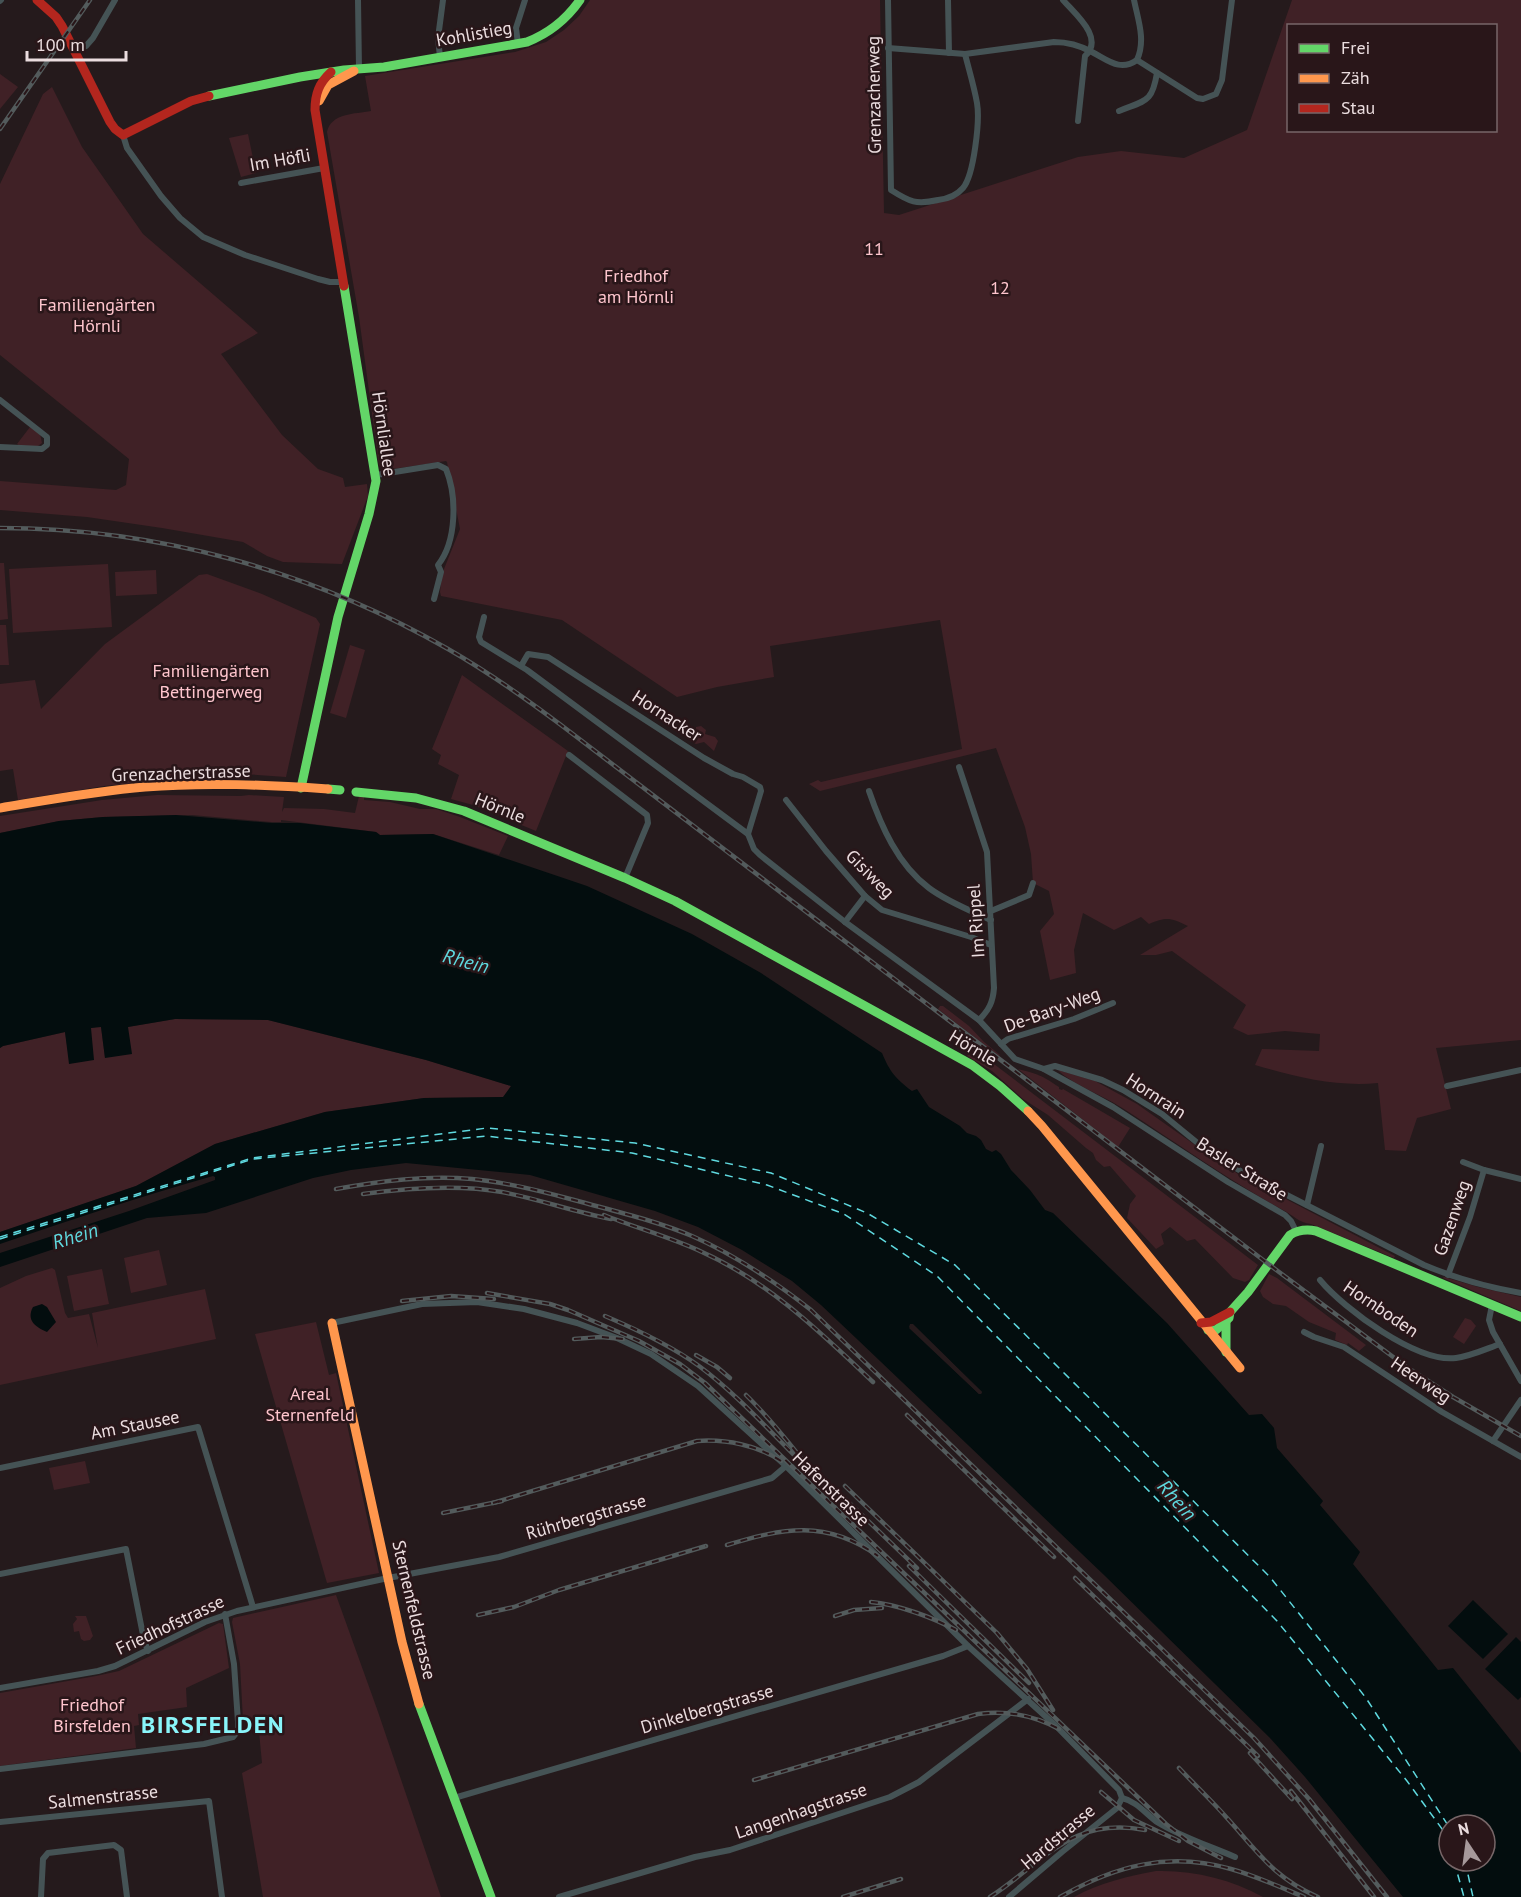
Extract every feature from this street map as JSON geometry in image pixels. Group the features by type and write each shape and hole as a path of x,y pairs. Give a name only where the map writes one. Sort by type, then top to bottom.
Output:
{"street":[{"path":"37,0 56,17 110,122 123,135 128,148 161,196 180,218 202,237 245,255 318,279 342,282"},
{"path":"75,51 86,46 93,38 115,0"},
{"path":"358,0 359,69"},
{"path":"440,57 438,38 443,0"},
{"path":"518,44 516,28 525,0"},
{"name":"Kohlistieg","path":"359,69 384,67 536,39 551,31 570,14 580,0"},
{"name":"Grenzacherweg","path":"888,0 891,190 911,202 925,203 953,196 963,187 969,176 976,142 978,105 965,54"},
{"path":"948,0 949,52"},
{"path":"1063,0 1089,30 1092,42 1090,51 1085,56 1078,121"},
{"path":"888,48 965,54 1064,42 1090,51 1116,66 1124,66 1137,60 1142,42 1134,0"},
{"path":"1137,60 1197,98 1203,99 1216,94 1222,80 1232,0"},
{"path":"123,135 191,101 227,91 359,69"},
{"path":"289,80 322,86 359,69"},
{"path":"322,86 332,72"},
{"path":"1119,111 1151,96 1157,73"},
{"path":"308,76 322,86"},
{"name":"Hörnliallee","path":"301,788 338,617 375,488 375,475 316,116 322,86"},
{"name":"Im Höfli","path":"241,183 324,168"},
{"path":"0,400 47,437 47,445 42,449 0,447"},
{"path":"375,475 438,465 446,469 454,517 445,556 438,565 441,572 434,599"},
{"path":"484,616 479,637 481,642 521,666 748,834 754,849 760,855 845,922 979,1020 1001,1044"},
{"name":"Hornacker","path":"521,666 528,654 548,657 704,758 760,787 761,791 748,834"},
{"path":"569,756 647,815 648,823 625,878"},
{"name":"Im Rippel","path":"959,767 987,852 993,1001 979,1020"},
{"name":"Grenzacherstrasse","path":"0,808 147,787 215,785 340,790"},
{"path":"869,791 879,820 906,868 929,889 991,920"},
{"name":"Hörnle","path":"356,792 417,798 464,811 625,878 675,901 924,1038 991,1078 1042,1126 1240,1368"},
{"name":"Gisiweg","path":"786,800 865,896 885,912 991,945"},
{"path":"991,911 1029,895 1033,883"},
{"path":"845,922 865,896"},
{"name":"De-Bary-Weg","path":"1001,1044 1008,1039 1074,1019 1113,1003"},
{"name":"Basler Straße","path":"1001,1044 1015,1059 1044,1069 1113,1107 1228,1182 1285,1215 1296,1231"},
{"name":"Hornrain","path":"1044,1069 1055,1066 1102,1080 1123,1090 1162,1114 1211,1154 1424,1265 1485,1287 1521,1293"},
{"path":"1447,1086 1521,1070"},
{"path":"1307,1205 1321,1146"},
{"path":"1463,1162 1521,1179"},
{"name":"Gazenweg","path":"1448,1275 1470,1217 1484,1170"},
{"path":"1205,1326 1228,1316 1290,1235 1306,1229 1316,1231 1521,1317"},
{"name":"Hornboden","path":"1320,1280 1332,1294 1387,1335 1433,1357 1456,1358 1500,1344"},
{"name":"Hafenstrasse","path":"332,1323 414,1305 446,1302 497,1304 577,1323 633,1344 651,1354 684,1375 786,1466 968,1646 1028,1699 1119,1790 1122,1798 1130,1800 1157,1822 1236,1857"},
{"path":"1492,1305 1488,1320 1521,1381"},
{"path":"1226,1352 1228,1316"},
{"name":"Sternenfeldstrasse","path":"332,1323 387,1578 417,1697 491,1897"},
{"name":"Heerweg","path":"1304,1332 1344,1347 1442,1412 1521,1457"},
{"path":"1493,1441 1521,1400"},
{"name":"Am Stausee","path":"0,1468 198,1427 253,1607"},
{"name":"Rührbergstrasse","path":"387,1578 499,1557 772,1478 786,1466"},
{"path":"0,1574 126,1549 148,1651"},
{"name":"Friedhofstrasse","path":"0,1688 98,1671 115,1666 225,1614 387,1578"},
{"path":"0,1769 204,1744 236,1735 238,1722 234,1664 225,1614"},
{"name":"Dinkelbergstrasse","path":"454,1798 943,1656 968,1646"},
{"name":"Langenhagstrasse","path":"559,1897 695,1857 730,1850 890,1797 919,1782 1028,1699"},
{"name":"Hardstrasse","path":"1009,1897 1118,1808 1122,1798"},
{"name":"Salmenstrasse","path":"0,1822 209,1801 222,1897"},
{"path":"41,1897 43,1859 48,1852 114,1845 121,1850 127,1897"}],"green space":[{"path":"590,0 880,0 884,213 899,215 1078,157 1121,151 1184,158 1247,130 1292,0 1521,0 1521,1040 1436,1048 1451,1109 1417,1118 1406,1151 1385,1150 1378,1083 1347,1084 1316,1080 1255,1065 1262,1049 1319,1051 1320,1034 1285,1031 1248,1035 1233,1028 1246,1005 1172,951 1156,955 1140,955 1188,926 1169,919 1149,924 1141,917 1114,930 1083,913 1074,950 1076,973 1050,980 1040,931 1054,914 1049,891 1033,883 1031,854 1025,827 996,748 820,791 809,784 818,780 821,782 962,749 940,620 770,646 774,677 677,697 562,620 441,596 442,574 460,529 447,462 393,469 382,469 379,465 359,317 327,132 329,126 338,118 371,111 365,76 515,52 546,42 579,16"},
{"path":"0,74 18,87 0,109"},
{"name":"Familiengärten Hörnli","path":"52,87 82,147 143,234 258,333 221,354 282,435 318,469 343,478 345,487 367,484 368,496 342,564 283,562 243,542 162,528 87,517 0,510 0,481 116,490 126,485 129,459 0,355 0,184 43,94"},
{"path":"248,134 256,173 241,177 229,138"},
{"path":"30,427 40,434 42,443 38,446 20,446 17,444"},
{"path":"0,563 4,563 8,619 0,620"},
{"path":"108,564 112,627 13,633 9,569"},
{"path":"156,570 157,594 116,596 115,572"},
{"name":"Familiengärten Bettingerweg","path":"207,574 262,594 316,618 320,624 286,777 244,774 212,775 212,779 149,782 147,779 144,782 18,800 13,769 0,771 0,684 35,680 41,709 105,644 199,575"},
{"path":"0,625 6,625 9,665 0,665"},
{"path":"350,645 365,650 346,718 330,713"},
{"path":"462,675 568,751 536,831 473,805 451,799 459,775 438,764 441,755 432,749"},
{"path":"701,726 706,730 705,734 715,737 718,741 714,751 704,742 696,744 690,741 691,736 696,733 696,727"},
{"path":"360,792 364,793 364,800 390,802 420,809 436,809 508,836 499,855 433,834 380,835 376,832 281,820 281,822 271,822 192,815 103,817 59,821 0,833 0,816 102,800 157,795 249,795 284,797 282,812 284,808 324,809 355,813"},
{"path":"940,1006 969,1026 1000,1055 938,1009"},
{"path":"175,1019 268,1020 426,1060 511,1086 504,1097 424,1098 325,1112 215,1144 136,1186 0,1232 0,1048 65,1032 70,1064 91,1028 101,1026 105,1058 127,1027"},
{"path":"973,1048 1258,1265 1249,1280 1245,1282 1233,1278 1195,1239 1187,1241 1170,1227 1161,1234 1164,1244 1156,1249 1127,1218 1130,1204 1136,1196 1110,1166 1104,1167 1096,1160 1093,1153 1048,1115 1023,1099 992,1071 967,1056"},
{"path":"1018,1069 1043,1077 1059,1089 1063,1089 1130,1128 1118,1147"},
{"path":"1058,1070 1095,1081 1137,1104 1238,1174 1395,1256 1394,1258 1300,1220 1222,1174 1124,1109 1070,1080"},
{"path":"159,1250 167,1285 131,1293 124,1258"},
{"path":"52,1268 55,1270 65,1313 68,1318 89,1314 98,1348 92,1313 205,1289 216,1339 0,1385 0,1288 26,1276"},
{"path":"102,1269 109,1304 74,1311 67,1276"},
{"path":"1269,1274 1366,1345 1359,1351 1348,1343 1347,1345 1335,1340 1336,1333 1309,1322 1286,1306 1273,1304 1263,1297 1260,1291"},
{"path":"1443,1278 1521,1297 1521,1311"},
{"path":"1465,1318 1471,1320 1476,1326 1464,1344 1453,1337"},
{"name":"Areal Sternenfeld","path":"316,1322 329,1375 336,1373 379,1573 327,1583 255,1334"},
{"path":"85,1461 90,1483 54,1490 49,1468"},
{"path":"336,1595 441,1897 263,1897 242,1773 262,1763 258,1721 243,1721 240,1664 232,1622 233,1618"},
{"path":"75,1616 86,1616 93,1636 90,1640 84,1641 79,1631 74,1632 73,1624 77,1619"},
{"name":"Friedhof Birsfelden","path":"219,1623 223,1624 229,1668 186,1688 187,1707 138,1714 139,1725 134,1726 136,1748 0,1766 0,1693 119,1671"},
{"path":"1156,1871 1184,1872 1211,1877 1238,1885 1263,1897 1074,1897 1114,1881"}],"water":[{"name":"Rhein","path":"176,815 272,823 300,823 376,832 380,835 433,834 587,886 692,934 761,973 882,1053 894,1074 912,1091 917,1089 929,1107 960,1126 967,1133 976,1136 986,1149 992,1152 996,1150 1001,1154 1011,1170 1045,1210 1053,1213 1167,1323 1249,1415 1262,1414 1274,1428 1277,1448 1323,1501 1320,1505 1360,1552 1353,1564 1438,1670 1453,1668 1521,1753 1521,1897 1403,1897 1305,1777 1269,1737 1104,1575 858,1340 792,1281 742,1250 698,1227 655,1211 530,1175 406,1163 351,1170 313,1178 206,1213 147,1218 0,1267 0,1253 215,1180 213,1176 186,1184 0,1244 0,1232 136,1186 215,1144 325,1112 424,1098 503,1097 511,1086 426,1060 268,1020 175,1019 128,1027 132,1054 105,1058 101,1027 91,1028 94,1060 69,1064 65,1032 0,1048 0,833 59,821","holes":["913,1325 982,1392 979,1394 909,1328"]},
{"path":"42,1304 47,1307 56,1322 47,1332 35,1325 31,1319 33,1307"},
{"path":"1473,1600 1508,1634 1483,1659 1448,1626"},
{"path":"1516,1637 1521,1642 1521,1697 1518,1700 1485,1669"}],"pier":[{"path":"913,1324 982,1392 981,1394 909,1327"}],"ferry route":[{"path":"0,1237 252,1158 487,1128 635,1143 771,1173 867,1213 955,1265 1270,1577 1366,1698 1440,1813"},
{"path":"0,1239 253,1159 486,1136 632,1153 767,1185 844,1214 937,1276 1277,1621 1407,1781 1437,1822"},
{"path":"1457,1873 1464,1897"},
{"path":"1468,1873 1473,1897"}],"railway":[{"path":"0,129 90,0"},
{"path":"0,528 59,530 117,536 232,559 288,576 343,597 396,621 448,649 561,725 1408,1368 1521,1436"},
{"path":"336,1189 421,1178 485,1180 523,1187 678,1230 739,1260 768,1279 811,1310 1254,1738 1309,1799 1387,1897"},
{"path":"363,1194 397,1190 468,1188 516,1195 611,1219"},
{"path":"604,1215 690,1247 750,1278 793,1309 873,1382"},
{"path":"487,1293 550,1304 568,1310 639,1341 680,1364 705,1383 1166,1824 1188,1841 1221,1858"},
{"path":"402,1301 451,1296 494,1299"},
{"path":"605,1316 654,1338 699,1366 737,1398 796,1457"},
{"path":"574,1339 601,1337 623,1339"},
{"path":"696,1355 717,1367 730,1378"},
{"path":"746,1395 826,1488"},
{"path":"907,1415 1054,1557"},
{"path":"493,1503 697,1441 741,1444 772,1455 781,1461"},
{"path":"845,1486 997,1633 1027,1669 1053,1710"},
{"path":"838,1492 917,1568"},
{"path":"443,1513 502,1501"},
{"path":"727,1545 767,1534 804,1530 840,1536 878,1556"},
{"path":"478,1615 514,1607 559,1590 706,1546"},
{"path":"909,1566 1029,1683"},
{"path":"1075,1578 1258,1756"},
{"path":"871,1602 915,1612 956,1630"},
{"path":"835,1616 854,1610 882,1608"},
{"path":"754,1780 978,1714 1020,1715 1059,1729"},
{"path":"1250,1753 1292,1799"},
{"path":"1179,1768 1278,1873 1318,1897"},
{"path":"1291,1791 1374,1897"},
{"path":"1101,1792 1134,1820 1179,1841"},
{"path":"990,1897 1060,1845 1078,1836 1119,1827 1145,1830"},
{"path":"1060,1897 1101,1877 1122,1870 1142,1865 1185,1861 1231,1869 1304,1897"},
{"path":"843,1897 901,1879"}],"traffic: fast":[{"path":"209,96 300,77 384,67 527,42 557,25 580,0"},
{"path":"301,788 338,617 369,514 376,481 344,286"},
{"path":"328,789 340,790"},
{"path":"356,792 416,798 464,811 675,901 972,1065 1028,1111"},
{"path":"1208,1330 1216,1330 1229,1318 1230,1312 1248,1292 1290,1235 1305,1230 1316,1231 1521,1317"},
{"path":"1226,1321 1226,1352"},
{"path":"419,1704 491,1897"}],"traffic: slow":[{"path":"319,101 328,85 354,71"},
{"path":"0,808 108,791 168,785 282,786 328,789"},
{"path":"1028,1111 1240,1368"},
{"path":"332,1323 402,1642 419,1704"}],"traffic: jam":[{"path":"37,0 56,17 62,26 110,122 123,135 191,101 209,96"},
{"path":"331,72 318,89 315,110 344,286"},
{"path":"1201,1323 1211,1322 1230,1312"}],"district":[{"name":"BIRSFELDEN","path":"213,1725"}],"park label":[{"name":"11","path":"874,249"},
{"name":"Friedhof am Hörnli","path":"636,286"},
{"name":"12","path":"1000,288"}]}
